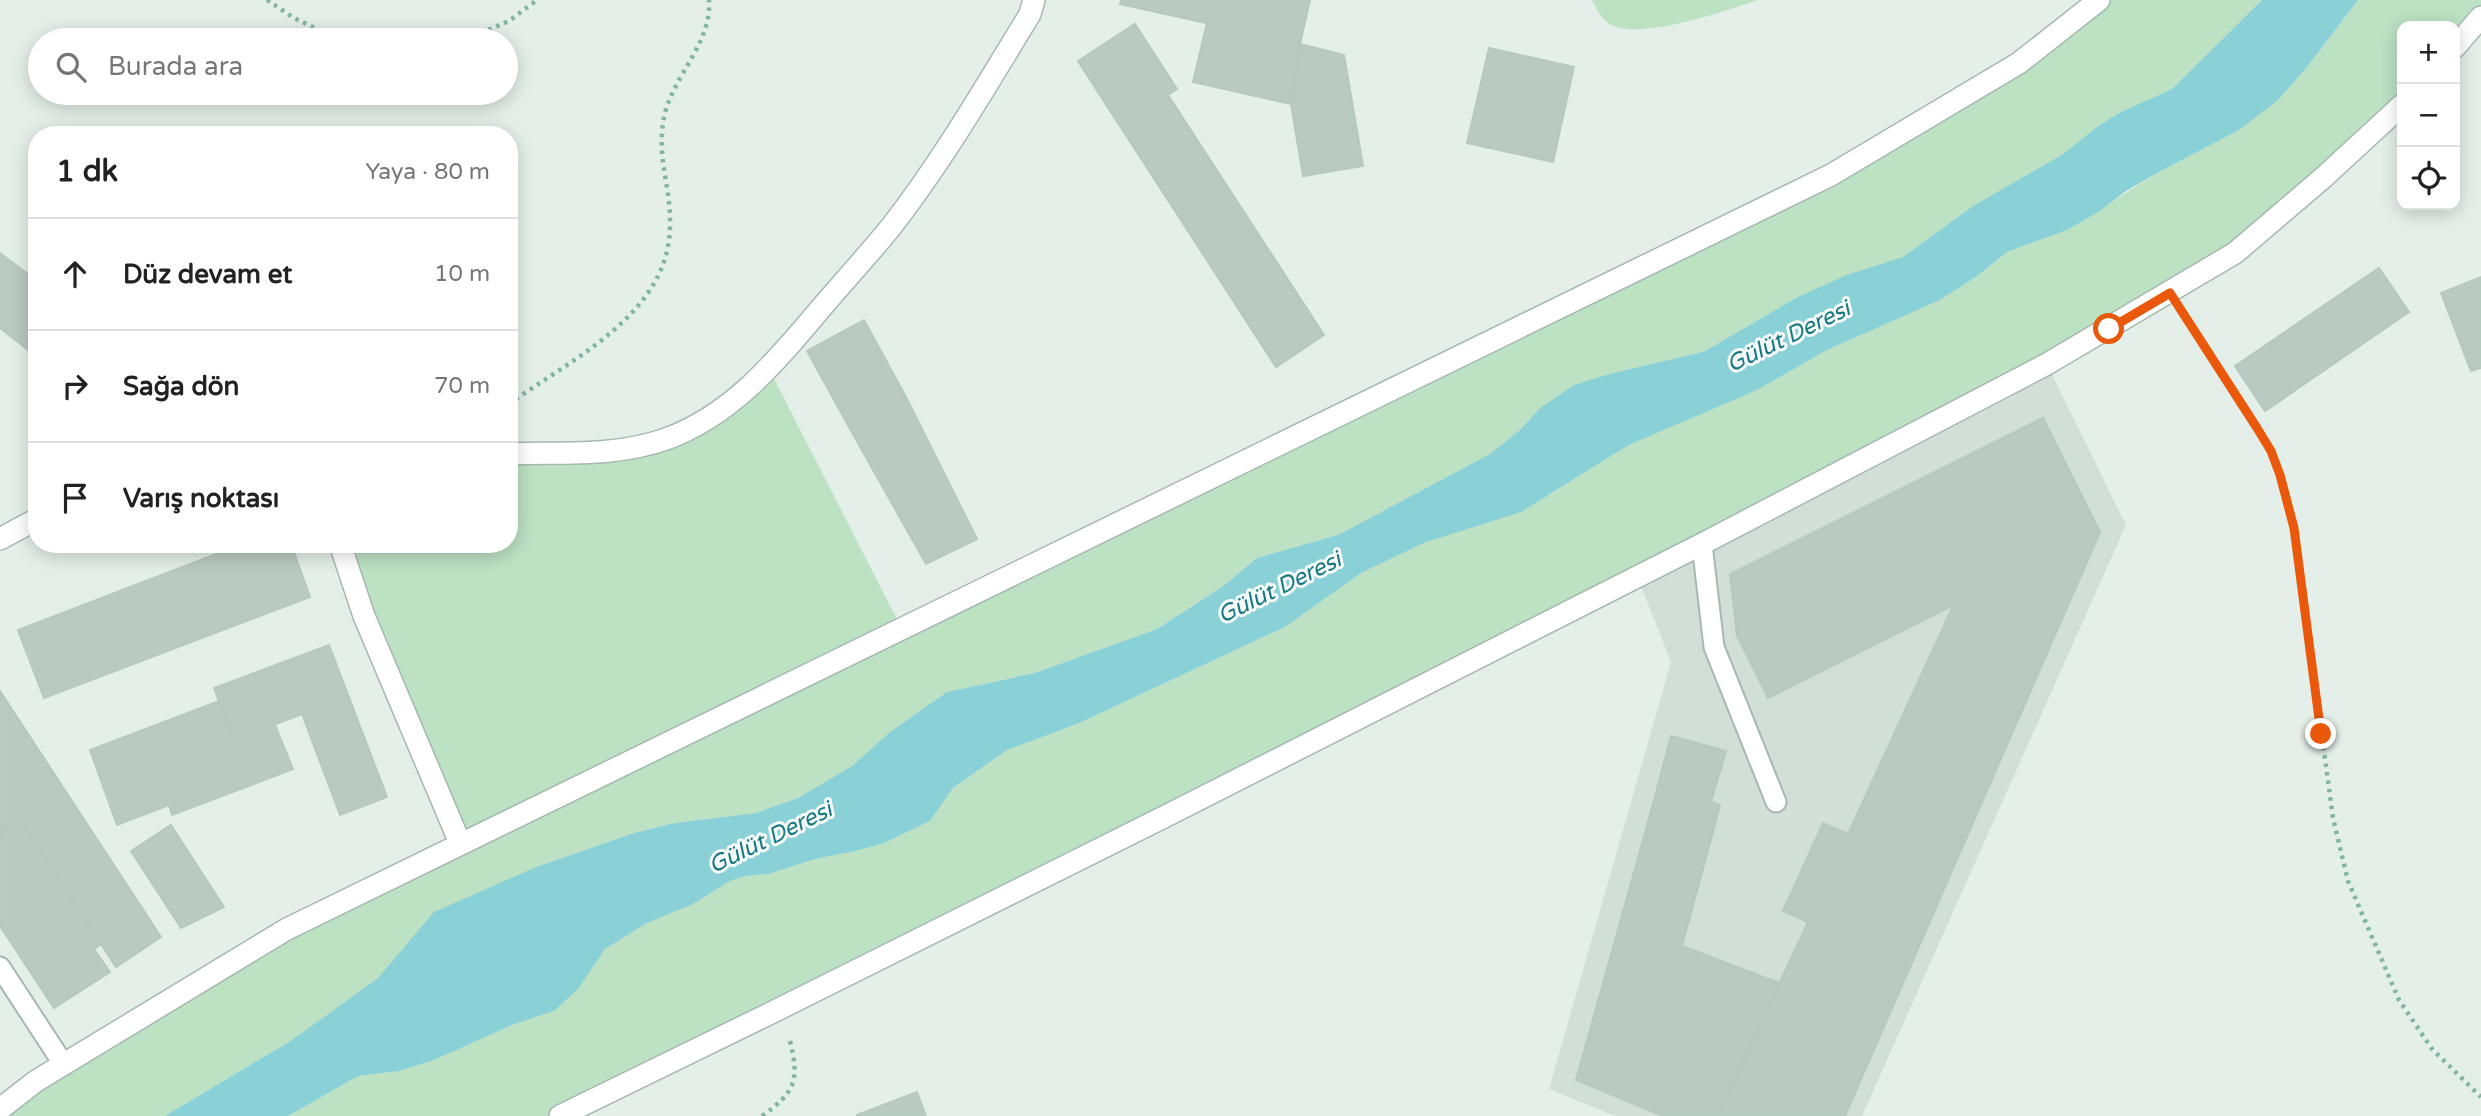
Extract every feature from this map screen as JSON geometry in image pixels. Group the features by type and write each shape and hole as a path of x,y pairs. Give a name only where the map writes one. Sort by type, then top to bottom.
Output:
{"street":[{"path":"518,454 572,455 622,450 667,439 702,422 737,398 769,369 891,226 959,129 1030,14 1034,0"},
{"path":"0,1109 64,1065 287,929 460,842 1830,175 2019,63 2099,0"},
{"path":"2460,41 2481,17"},
{"path":"560,1116 779,1009 1702,544 2047,364 2235,253 2272,224 2397,109"},
{"path":"0,539 28,524"},
{"path":"343,553 364,616 460,842"}],"lane":[{"path":"1702,544 1714,647 1776,802"},
{"path":"0,967 64,1065"}],"path":[{"path":"267,0 315,28"},
{"path":"493,28 509,21 537,0"},
{"path":"518,398 586,351 627,318 652,286 663,264 670,236 670,207 663,172 661,142 666,111 701,41 710,12 709,0"},
{"path":"2170,293 2271,451 2280,475 2294,528 2333,818 2348,881 2399,1000 2432,1049 2481,1097"},
{"path":"762,1116 782,1102 796,1082 795,1059 779,1009"}],"shaded area":[{"path":"2047,364 2126,525 1862,1116 1615,1116 1549,1089 1671,662 1637,576"}],"green space":[{"path":"1592,0 1758,0 1682,23 1639,29 1621,28 1608,23"},
{"path":"2099,0 2262,0 2172,89 2121,112 2098,126 2063,154 1973,206 1903,257 1765,316 1703,352 1613,373 1539,409 1521,429 1490,454 1338,535 1257,558 1222,587 1157,629 1035,673 947,692 890,732 852,766 798,798 756,813 675,823 634,833 536,867 398,956 378,978 292,1040 165,1116 0,1116 36,1081 460,843 344,553 518,553 518,453 667,439 769,369 901,627 1831,175"},
{"path":"2358,0 2481,0 2481,17 2460,41 2460,21 2397,21 2397,109 2170,293 560,1116 288,1116 358,1076 399,1071 434,1060 512,1025 554,1011 605,949 647,923 693,904 730,881 745,876 768,874 815,859 884,843 930,821 953,788 1007,750 1077,724 1285,627 1361,573 1426,542 1549,495 1629,445 1756,390 1827,350 1940,300 1976,277 2007,252 2067,230 2157,173 2239,130 2277,101 2307,67"}],"water":[{"name":"Gülüt Deresi","path":"2262,0 2358,0 2307,67 2277,101 2239,130 2126,191 2067,230 2007,252 1976,277 1940,300 1827,350 1757,390 1629,445 1521,512 1426,542 1361,573 1285,627 1077,724 1007,750 953,788 930,821 884,843 815,859 768,874 745,876 730,881 693,904 647,923 605,949 578,989 554,1011 512,1025 434,1060 399,1071 358,1076 288,1116 165,1116 292,1040 378,978 434,912 536,867 634,833 675,823 756,813 798,798 852,766 890,732 947,692 1035,673 1157,629 1222,587 1257,558 1338,535 1490,454 1521,429 1539,409 1574,385 1703,352 1798,297 1847,275 1903,257 1973,206 2063,154 2098,126 2121,112 2172,89"}],"building":[{"path":"1121,0 1310,0 1300,44 1120,4"},
{"path":"1207,23 1300,44 1291,104 1193,82"},
{"path":"1135,24 1177,89 1120,126 1078,61"},
{"path":"1300,44 1344,55 1363,166 1303,176 1291,104"},
{"path":"1489,48 1574,67 1553,162 1467,143"},
{"path":"1168,95 1324,335 1276,367 1120,126"},
{"path":"0,253 28,274 28,350 0,328"},
{"path":"2379,268 2409,312 2265,411 2235,366"},
{"path":"2481,277 2481,368 2471,371 2441,293"},
{"path":"864,320 906,397 850,429 807,351"},
{"path":"906,397 977,539 926,564 850,429"},
{"path":"2043,418 2100,532 1768,698 1737,636 1730,574"},
{"path":"2100,532 1845,1116 1718,1116 1808,922 1783,911 1823,823 1848,834 1954,604"},
{"path":"219,553 294,553 310,597 44,698 18,630"},
{"path":"329,645 387,797 340,815 302,714 234,740 214,688"},
{"path":"0,691 161,937 116,967 21,821 0,835"},
{"path":"219,701 234,740 275,725 293,769 172,815 169,805 117,825 90,750"},
{"path":"1671,736 1726,751 1711,802 1720,805 1710,843 1647,826"},
{"path":"21,821 102,944 94,949 110,972 54,1008 0,926 0,835"},
{"path":"171,825 224,907 181,928 131,851"},
{"path":"1647,826 1710,843 1682,946 1779,983 1718,1116 1663,1116 1576,1080"},
{"path":"917,1092 926,1116 857,1116 857,1115"}],"route":[{"path":"2109,329 2170,293 2271,451 2294,528 2321,734"}]}
